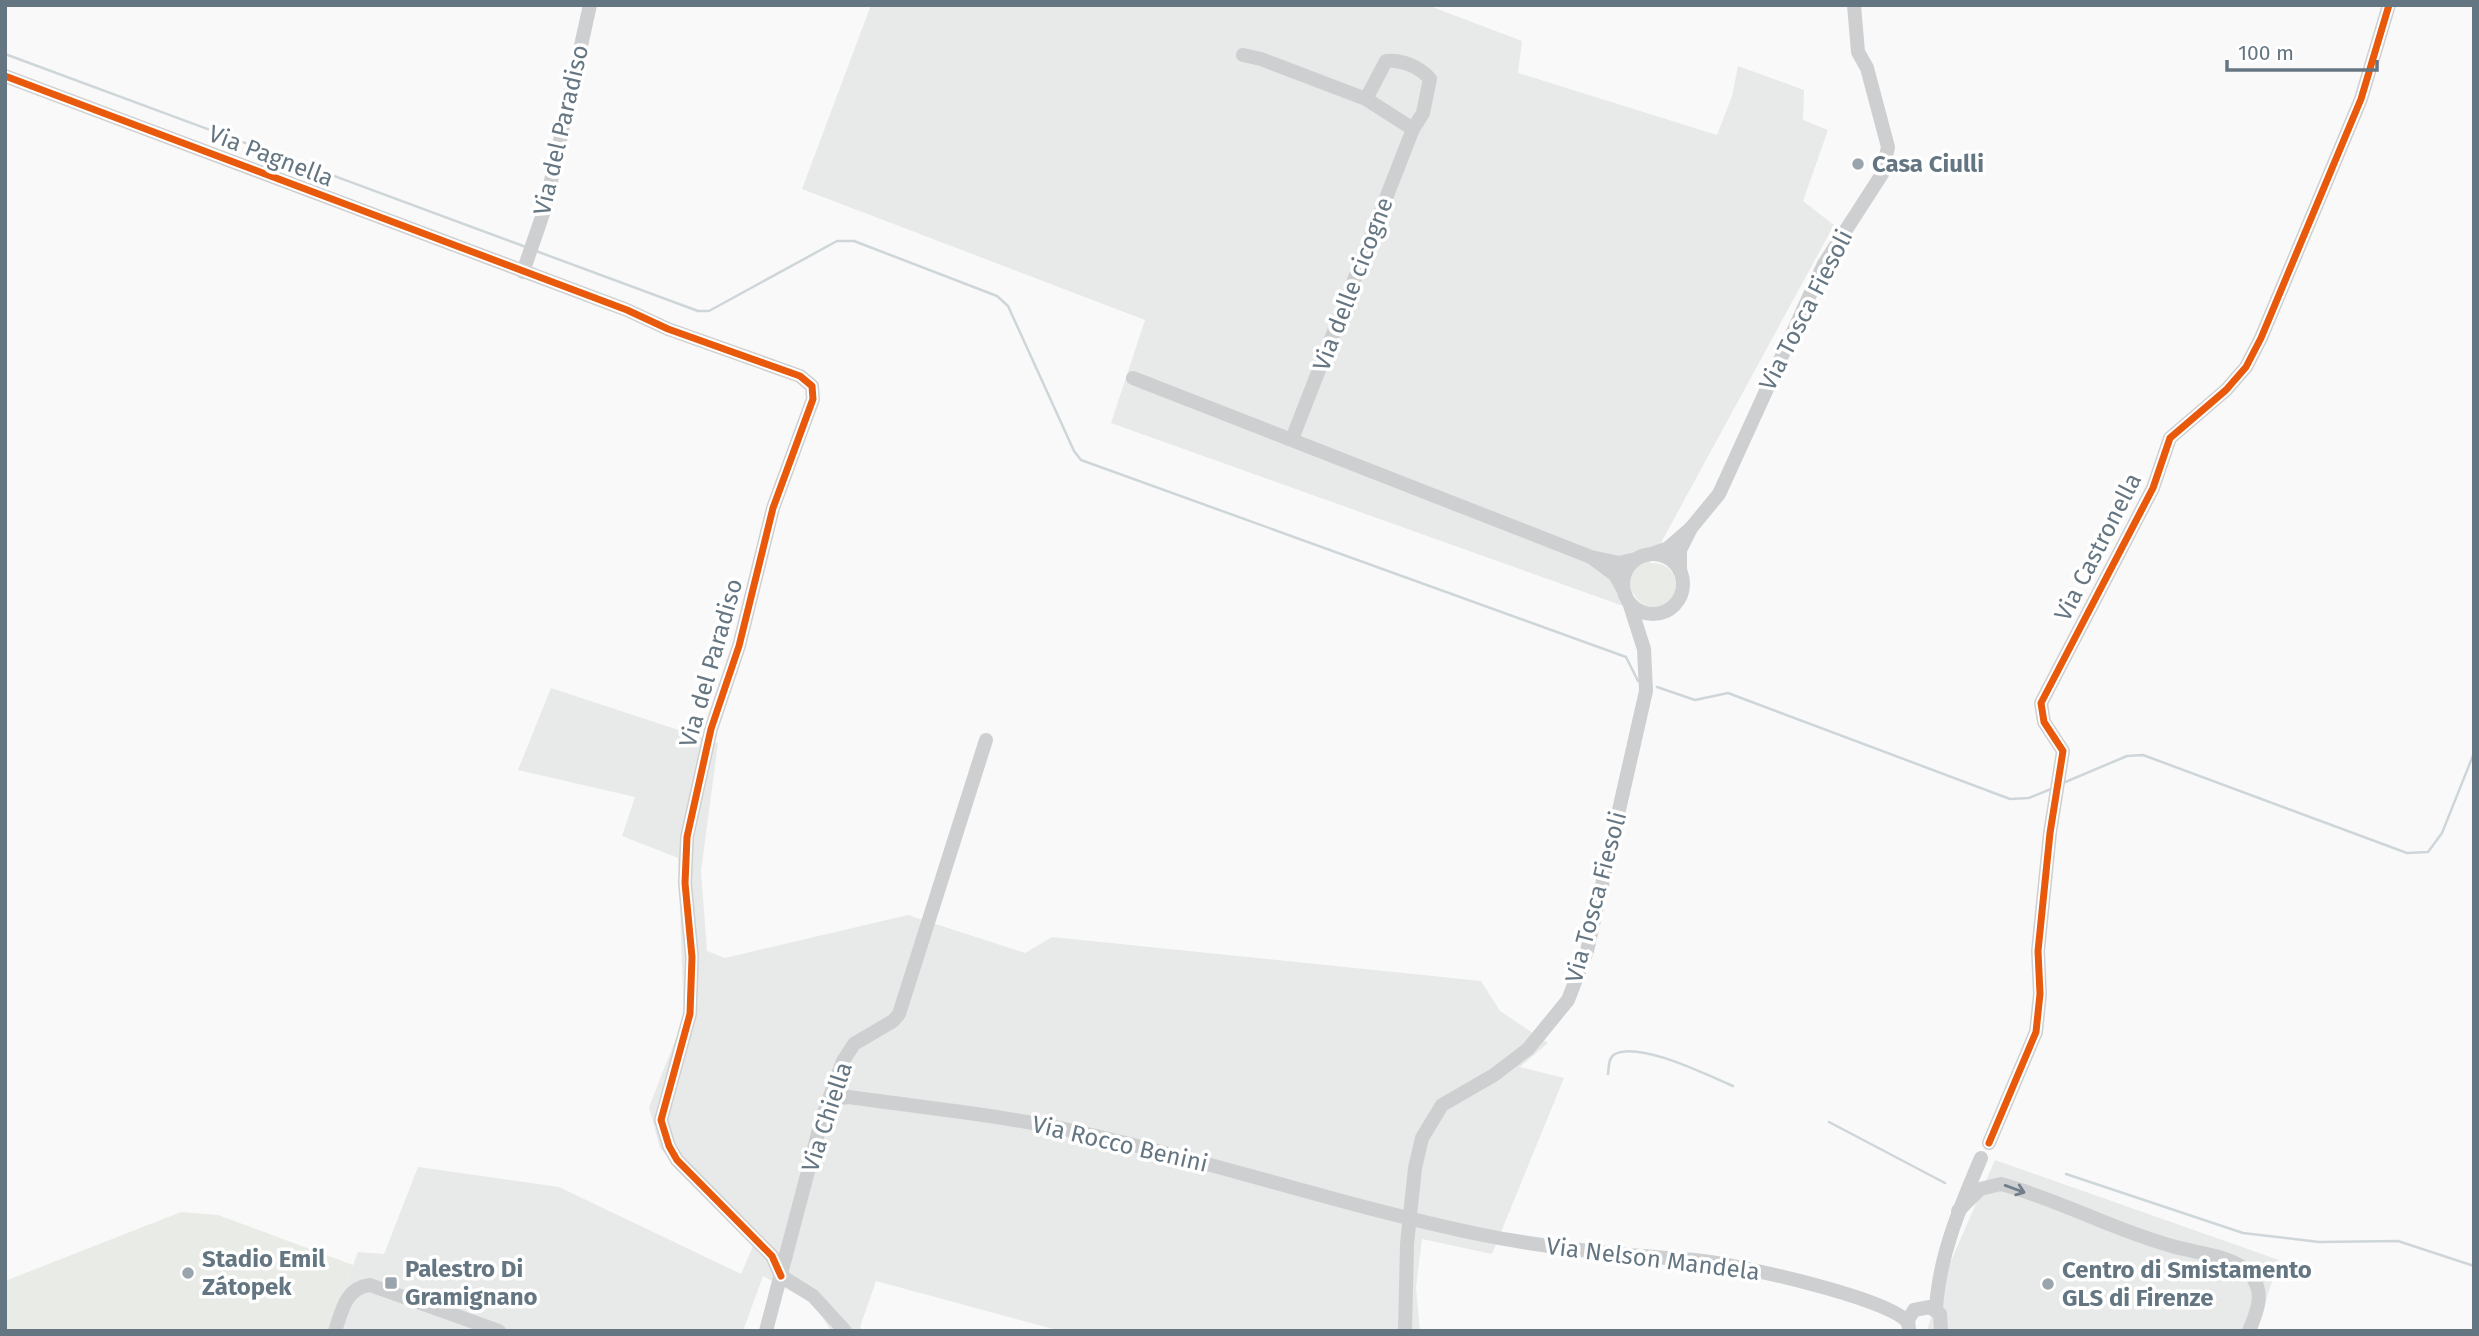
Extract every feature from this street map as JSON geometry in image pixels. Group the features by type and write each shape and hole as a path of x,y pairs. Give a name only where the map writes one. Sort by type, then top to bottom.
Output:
{"street":[{"name":"Via del Paradiso","path":"590,5 537,235 526,266 800,376 812,386 814,392 773,508 739,646 705,752 685,861 692,957 690,1014 661,1120 669,1146 677,1160 772,1256 780,1276"},
{"name":"Via Tosca Fiesoli","path":"1636,559 1668,548 1691,528 1718,495 1824,264 1882,174 1888,147 1883,120 1867,68 1858,52 1854,5"},
{"name":"Via Castronella","path":"1989,1143 2036,1032 2040,994 2038,951 2063,751 2044,722 2041,703 2153,488 2169,438 2226,390 2246,367 2261,338 2361,99 2389,5"},
{"path":"1243,55 1261,58 1366,99 1413,129"},
{"name":"Via delle cicogne","path":"1292,439 1413,129 1423,113 1430,79 1424,72 1394,60 1386,61 1366,99"},
{"name":"Via Pagnella","path":"5,76 526,266"},
{"path":"1133,378 1591,557 1619,562 1636,559"},
{"name":"Via Tosca Fiesoli","path":"1644,649 1657,614 1667,611 1679,600 1684,583 1680,570 1680,550 1691,528"},
{"path":"1652,554 1671,559 1680,570"},
{"path":"1591,557 1615,575 1626,596 1642,612 1657,614"},
{"path":"1626,596 1627,569 1636,559"},
{"name":"Via Tosca Fiesoli","path":"1405,1331 1405,1280 1418,1152 1434,1115 1452,1097 1494,1075 1528,1049 1556,1019 1578,978 1646,691 1644,649 1626,596"},
{"name":"Via Chiella","path":"780,1276 827,1106 843,1061 854,1044 893,1021 899,1014 986,740"},
{"name":"Via Rocco Benini","path":"827,1106 840,1098 849,1097 1064,1129 1410,1217"},
{"path":"1941,1331 1942,1320 1936,1309 1937,1283 1958,1211 1980,1158"},
{"path":"1958,1211 1980,1189 2001,1184 2126,1232 2239,1265 2250,1274 2258,1289 2258,1308 2249,1331"},
{"name":"Via Nelson Mandela","path":"1410,1217 1477,1234 1583,1253 1713,1262 1828,1289 1912,1318"},
{"path":"766,1331 780,1276 813,1296 845,1331"},
{"path":"1912,1318 1937,1283"},
{"path":"335,1331 350,1293 361,1286 380,1286 477,1327 499,1331"},
{"path":"1912,1318 1936,1309"}],"shaded area":[{"path":"871,5 1427,5 1522,41 1518,73 1717,135 1732,96 1738,66 1804,90 1803,120 1828,130 1803,201 1834,225 1626,607 1111,423 1145,320 802,189"},
{"path":"1654,563 1670,569 1676,585 1670,601 1654,607 1638,601 1632,585 1638,569"},
{"path":"551,688 718,743 701,871 707,951 725,958 908,915 1025,953 1052,937 1481,981 1500,1011 1548,1043 1520,1067 1564,1078 1492,1254 1422,1239 1416,1287 1420,1331 1060,1331 876,1281 860,1327 863,1331 831,1331 814,1304 763,1276 743,1331 328,1331 358,1252 384,1254 418,1167 559,1187 741,1274 753,1246 660,1148 649,1107 684,1018 678,858 622,836 635,797 518,770"},
{"path":"1995,1160 2279,1260 2256,1331 1927,1331 1941,1284"},
{"name":"Stadio Emil Zátopek","path":"181,1212 218,1215 353,1265 328,1331 5,1331 5,1281"}],"waterway":[{"path":"5,54 526,247"},
{"path":"536,251 698,311 709,311 837,241 854,241 997,296 1008,306 1074,451 1081,460 1626,657 1638,681"},
{"path":"1657,687 1695,700 1728,693 2010,799 2029,798 2051,789"},
{"path":"2063,783 2127,756 2143,755 2407,853 2428,852 2442,833 2474,753"},
{"path":"1608,1074 1610,1060 1615,1054 1626,1051 1641,1052 1674,1061 1733,1086"},
{"path":"1829,1122 1945,1183"},
{"path":"2066,1174 2243,1233 2319,1242 2398,1241 2474,1266"}],"cycle path":[{"path":"1989,1143 2036,1032 2040,994 2038,951 2050,833 2063,751 2044,722 2041,703 2153,488 2170,438 2226,390 2246,367 2261,338 2361,99 2389,5"},
{"path":"5,76 627,310 668,329 800,376 812,386 813,399 773,508 739,646 711,729 687,837 685,883 692,957 690,1014 661,1120 669,1146 677,1160 772,1256 781,1276"}],"place":[{"name":"Casa Ciulli","path":"1858,164"},
{"name":"Stadio Emil Zátopek","path":"188,1273"},
{"name":"Palestro Di Gramignano","path":"391,1283"},
{"name":"Centro di Smistamento GLS di Firenze","path":"2048,1284"}]}
